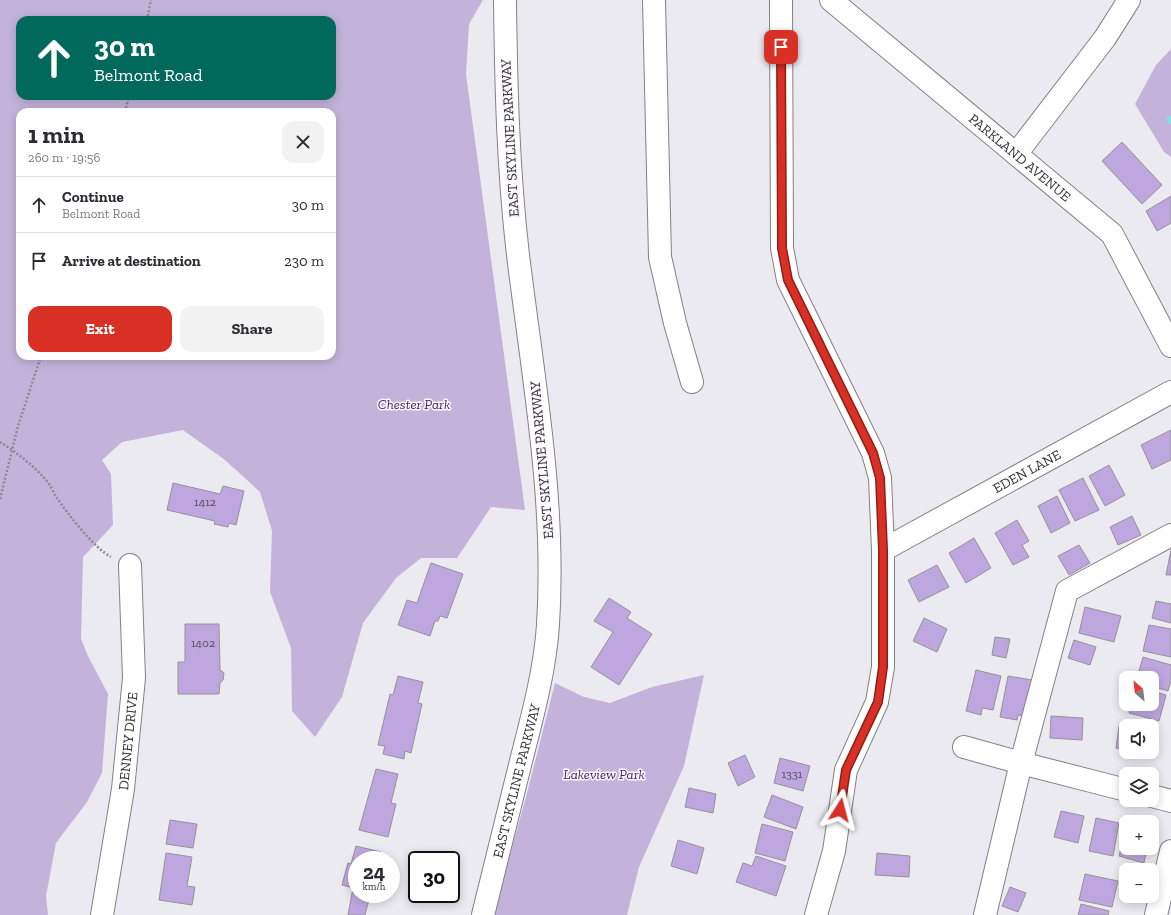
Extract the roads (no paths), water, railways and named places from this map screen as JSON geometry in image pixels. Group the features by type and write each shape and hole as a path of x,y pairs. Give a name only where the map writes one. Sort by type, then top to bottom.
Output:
{"street":[{"name":"EAST SKYLINE PARKWAY","path":"483,915 541,676 548,626 550,578 547,482 539,405 518,253 510,170 506,102 505,0"},
{"path":"654,0 660,256 675,323 692,382"},
{"path":"781,0 782,248 788,280 873,453 880,478 883,550 883,667 878,702 853,752 846,770 834,851 816,915"},
{"name":"PARKLAND AVENUE","path":"831,0 1112,234 1171,346"},
{"path":"1016,154 1105,38 1129,0"},
{"name":"EDEN LANE","path":"883,550 1171,392"},
{"path":"985,915 1021,764 1067,591 1171,535"},
{"name":"DENNEY DRIVE","path":"102,915 123,789 134,678 130,565"},
{"path":"964,747 1021,764 1119,788"},
{"path":"1159,798 1171,801"},
{"path":"1156,915 1171,851"}],"park label":[{"name":"Chester Park","path":"414,404"},
{"name":"Lakeview Park","path":"604,774"}]}
